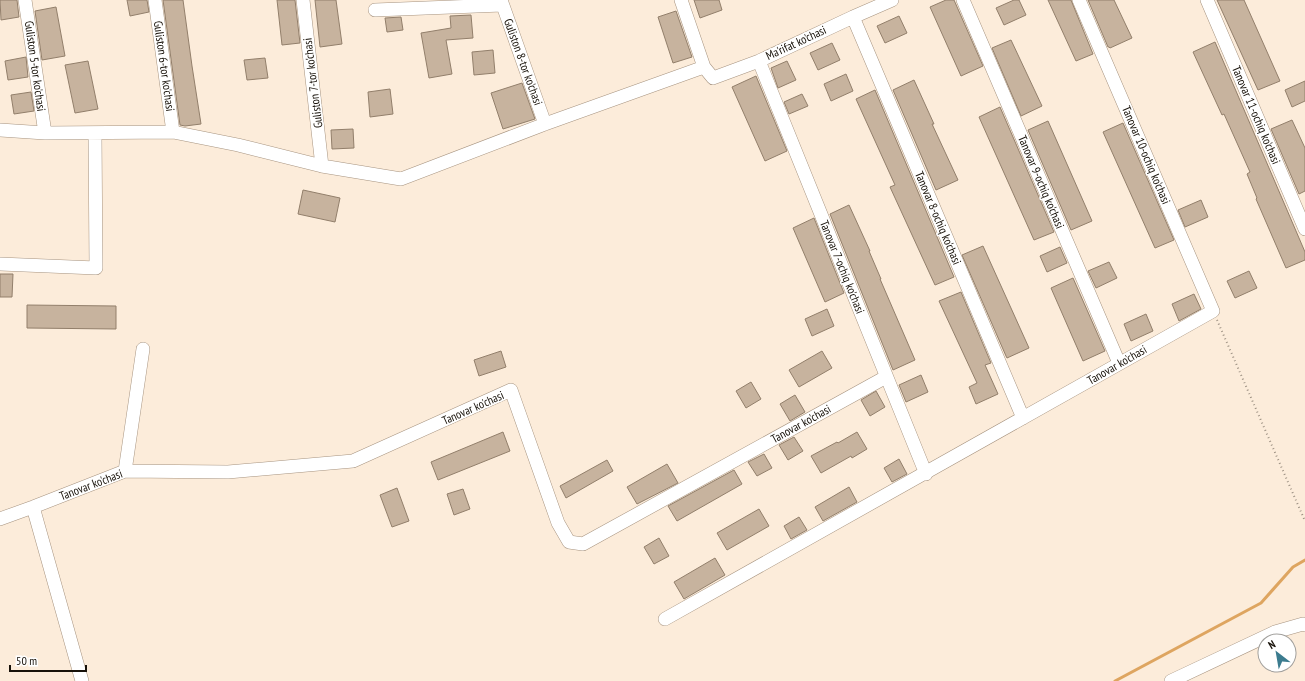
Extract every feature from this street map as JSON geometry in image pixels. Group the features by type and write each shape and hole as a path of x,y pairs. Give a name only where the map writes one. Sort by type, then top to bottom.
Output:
{"street":[{"name":"Guliston 5-tor ko'chasi","path":"25,0 45,133"},
{"name":"Guliston 6-tor ko'chasi","path":"155,0 173,132"},
{"name":"Guliston 7-tor ko'chasi","path":"303,0 322,166"},
{"path":"0,130 45,133 173,132 238,145 322,166 401,179 545,124 704,67 681,0"},
{"name":"Ma'rifat ko'chasi","path":"704,67 714,78 759,61 892,0"},
{"name":"Tanovar 9-ochiq ko'chasi","path":"963,0 1119,364"},
{"name":"Tanovar 10-ochiq ko'chasi","path":"1079,0 1213,311"},
{"name":"Tanovar 11-ochiq ko'chasi","path":"1206,0 1305,229"},
{"path":"375,10 501,3"},
{"name":"Guliston 8-tor ko'chasi","path":"501,3 545,124"},
{"name":"Tanovar 8-ochiq ko'chasi","path":"853,17 1024,418"},
{"name":"Tanovar 7-ochiq ko'chasi","path":"759,61 926,474"},
{"path":"0,264 96,268 95,133"},
{"name":"Tanovar ko'chasi","path":"666,619 926,474 1213,311"},
{"path":"125,471 144,349"},
{"name":"Tanovar ko'chasi","path":"0,519 125,471 228,472 353,461 511,390 558,523 569,542 582,544 886,377"},
{"path":"33,507 82,681"},
{"path":"1171,681 1275,632 1303,624 1305,625"}],"path":[{"path":"1213,311 1305,521"}],"building":[{"path":"0,0 17,0 19,17 1,20"},
{"path":"127,0 147,0 149,12 130,16"},
{"path":"163,0 183,0 201,124 185,126 180,125"},
{"path":"277,0 295,0 300,43 282,45"},
{"path":"315,0 336,0 342,44 320,47"},
{"path":"694,0 719,0 722,10 700,18"},
{"path":"946,0 954,0 983,66 961,76 930,7"},
{"path":"1014,0 1019,0 1026,15 1004,25 996,8"},
{"path":"1048,0 1071,0 1093,54 1076,61"},
{"path":"1088,0 1114,0 1132,38 1110,48 1108,47"},
{"path":"1217,0 1244,0 1280,81 1258,90"},
{"path":"56,7 65,56 42,60 35,11"},
{"path":"676,11 692,57 673,63 658,17"},
{"path":"471,15 473,38 446,40 452,74 429,78 421,33 451,28 450,16"},
{"path":"899,16 907,33 885,43 877,26"},
{"path":"401,17 403,30 387,32 385,18"},
{"path":"1011,40 1042,106 1021,116 992,48"},
{"path":"1215,42 1305,252 1305,260 1286,268 1256,199 1257,198 1247,174 1250,172 1224,114 1222,115 1193,52"},
{"path":"832,43 840,60 818,70 810,53"},
{"path":"493,50 495,73 474,75 472,52"},
{"path":"26,57 28,77 8,80 5,61"},
{"path":"265,58 268,78 247,80 244,60"},
{"path":"88,61 98,109 75,113 65,65"},
{"path":"787,61 796,80 778,88 771,68"},
{"path":"846,74 853,91 831,101 824,84"},
{"path":"756,76 787,151 765,161 732,87"},
{"path":"914,80 934,124 932,124 958,180 936,190 893,90"},
{"path":"1305,81 1305,101 1292,107 1285,90"},
{"path":"522,83 535,119 503,129 491,93"},
{"path":"390,89 393,114 370,117 368,92"},
{"path":"875,90 954,277 935,285 890,187 895,185 856,99"},
{"path":"31,92 34,111 14,114 11,95"},
{"path":"802,94 808,106 789,114 784,102"},
{"path":"1000,107 1054,232 1034,240 979,117"},
{"path":"1292,120 1305,148 1305,191 1299,194 1271,129"},
{"path":"1048,121 1092,221 1071,230 1028,130"},
{"path":"1123,123 1174,240 1155,248 1103,132"},
{"path":"353,129 354,148 332,149 331,130"},
{"path":"303,190 340,198 335,222 298,214"},
{"path":"1201,200 1208,217 1185,227 1178,210"},
{"path":"849,205 870,251 880,279 915,360 893,370 830,214"},
{"path":"814,218 844,293 825,302 793,228"},
{"path":"983,246 1029,348 1007,358 962,255"},
{"path":"1060,247 1067,263 1047,272 1040,256"},
{"path":"1109,262 1117,278 1096,288 1088,271"},
{"path":"1249,271 1257,288 1235,298 1227,281"},
{"path":"0,274 13,274 12,297 0,297"},
{"path":"1073,278 1105,351 1083,361 1051,288"},
{"path":"961,292 991,363 985,365 998,394 976,404 969,387 977,383 939,301"},
{"path":"1194,294 1201,309 1179,321 1172,304"},
{"path":"27,305 116,306 116,329 27,328"},
{"path":"827,309 834,326 812,336 805,319"},
{"path":"1146,314 1153,331 1131,341 1124,324"},
{"path":"501,351 506,367 479,376 474,360"},
{"path":"822,351 832,368 799,387 789,370"},
{"path":"921,375 928,392 906,402 899,385"},
{"path":"751,382 761,399 746,408 736,391"},
{"path":"876,391 885,407 870,416 861,400"},
{"path":"795,395 805,412 790,421 780,404"},
{"path":"503,432 510,451 438,480 431,462"},
{"path":"857,432 867,449 821,473 811,456"},
{"path":"794,437 803,451 788,460 779,445"},
{"path":"764,454 772,468 757,476 748,462"},
{"path":"899,459 907,474 892,482 884,468"},
{"path":"607,460 613,471 566,498 560,486"},
{"path":"667,464 678,483 637,504 627,487"},
{"path":"734,470 742,484 677,521 668,506"},
{"path":"849,487 857,502 823,521 815,507"},
{"path":"397,488 409,521 392,527 380,495"},
{"path":"463,489 470,509 454,515 447,494"},
{"path":"759,509 769,526 727,550 717,533"},
{"path":"799,517 807,530 791,539 784,526"},
{"path":"659,538 669,556 654,564 644,547"},
{"path":"715,558 725,575 684,599 674,582"}],"waterway":[{"path":"1115,681 1261,603 1293,567 1305,560"}]}
